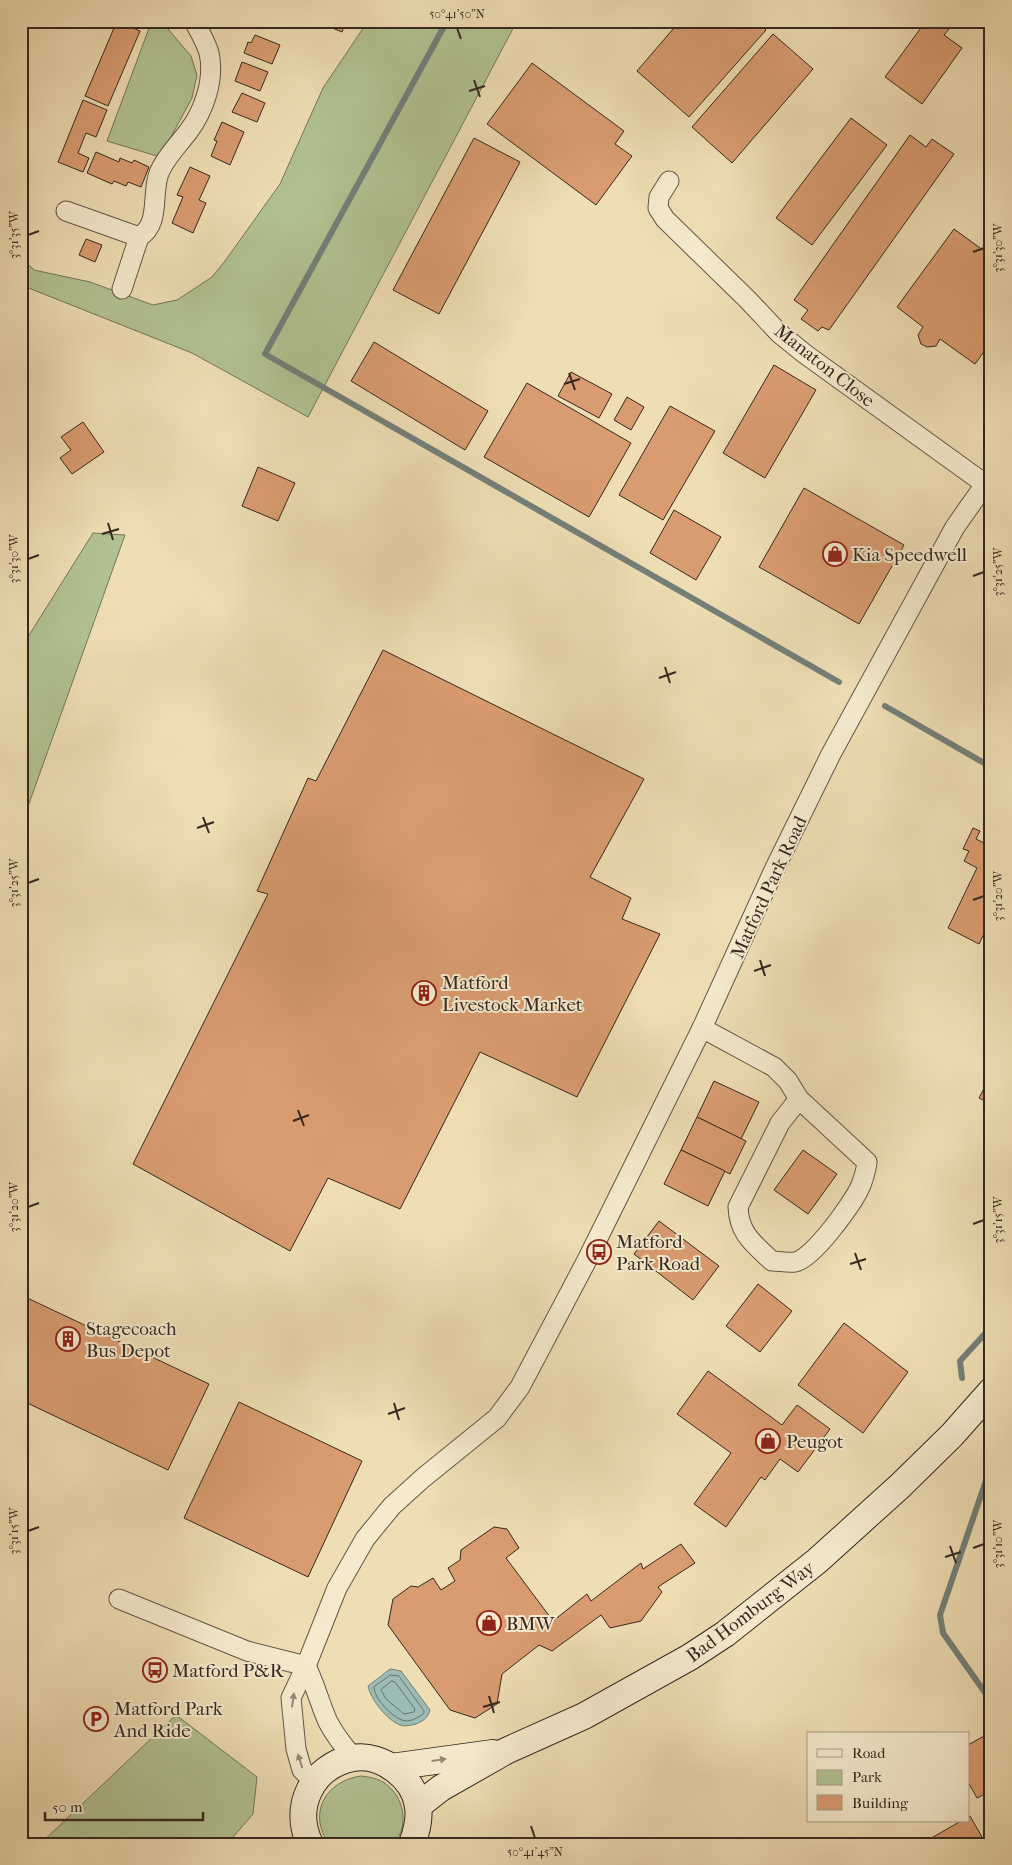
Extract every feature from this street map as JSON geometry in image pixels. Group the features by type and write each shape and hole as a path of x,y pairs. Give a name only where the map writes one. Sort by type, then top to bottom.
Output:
{"main road":[{"name":"Bad Homburg Way","path":"418,1806 441,1788 506,1751 584,1716 690,1657 725,1634 817,1561 893,1492 952,1435 991,1391"},
{"path":"391,1767 506,1751"},
{"path":"290,1844 314,1781 335,1764 354,1758 378,1761 391,1767 407,1782 418,1806 418,1823 412,1844"},
{"path":"303,1813 304,1828 310,1844"}],"street":[{"path":"122,289 139,237 144,234 153,218 158,176 162,166 193,125 200,111 210,80 209,52 194,21"},
{"name":"Manaton Close","path":"669,181 658,197 658,208 665,219 779,333 805,354 988,480"},
{"path":"66,211 139,237"},
{"name":"Matford Park Road","path":"314,1781 302,1770 296,1749 291,1698 337,1588 365,1539 392,1506 423,1478 497,1418 520,1387 587,1260 702,1028 774,870 831,754 955,527 988,480"},
{"path":"702,1028 774,1067 788,1081 799,1099 867,1162 860,1186 843,1213 826,1236 806,1257 795,1262 772,1261 750,1240 742,1228 738,1207 780,1123 799,1099"},
{"path":"119,1599 247,1651 306,1666 328,1721 337,1737 354,1758"}],"green space":[{"path":"368,21 517,21 308,417 192,353 21,285 21,257 34,270 90,282 153,305 177,300 212,277 280,184 323,88"},
{"path":"151,23 168,29 191,56 197,75 192,98 160,157 107,141"},
{"path":"93,533 125,535 21,826 21,648"},
{"path":"176,1715 257,1777 253,1814 227,1844 40,1844"},
{"path":"361,1776 383,1782 396,1794 400,1802 403,1819 402,1828 394,1844 329,1844 323,1832 320,1810 324,1800 338,1784"}],"water":[{"path":"390,1669 401,1671 430,1710 427,1717 421,1722 408,1726 400,1725 385,1714 372,1697 368,1686"}],"building":[{"path":"117,21 140,31 108,106 85,96"},
{"path":"321,21 346,21 342,32 320,23"},
{"path":"680,21 756,21 766,30 689,117 637,71"},
{"path":"926,21 947,21 952,25 944,35 962,48 922,104 885,77"},
{"path":"773,34 813,69 732,163 692,127"},
{"path":"255,35 280,45 272,64 244,53 248,42 251,43"},
{"path":"242,62 268,72 260,91 235,81"},
{"path":"532,63 624,131 615,144 632,156 596,205 487,124"},
{"path":"242,93 265,103 257,122 232,112"},
{"path":"83,100 107,110 96,137 86,133 78,153 89,158 83,172 58,162"},
{"path":"851,118 887,145 812,245 776,218"},
{"path":"222,122 244,132 230,165 211,156 217,141 214,140"},
{"path":"910,135 926,147 932,139 954,154 829,330 822,327 818,331 801,319 808,310 794,300"},
{"path":"474,138 520,162 439,314 393,290"},
{"path":"96,152 119,162 120,158 132,163 134,160 149,167 141,187 128,182 126,186 114,181 112,184 87,173"},
{"path":"190,167 210,176 199,200 206,203 193,233 172,223 183,197 177,195"},
{"path":"954,229 991,256 991,342 975,364 940,339 936,346 927,347 921,344 918,335 923,327 897,307"},
{"path":"86,239 102,245 95,262 79,255"},
{"path":"374,342 488,411 465,450 351,381"},
{"path":"774,365 816,390 765,478 723,453"},
{"path":"571,372 612,394 599,418 558,396"},
{"path":"527,383 631,443 589,517 484,457"},
{"path":"627,397 644,407 631,430 614,420"},
{"path":"670,406 715,431 663,520 619,495"},
{"path":"83,422 104,452 72,474 60,458 71,450 61,437"},
{"path":"258,467 295,483 278,521 242,506"},
{"path":"804,488 904,545 859,624 759,567"},
{"path":"674,510 721,537 696,580 650,553"},
{"name":"Matford Livestock Market","path":"383,650 644,779 590,877 631,898 622,919 660,934 577,1097 480,1052 400,1209 328,1178 290,1251 133,1164 268,894 257,891 308,778 316,781"},
{"path":"973,828 980,831 976,839 990,846 987,853 991,855 991,919 979,944 948,928 977,868 964,861 969,851 963,849"},
{"path":"991,1075 991,1104 979,1098"},
{"path":"714,1081 759,1102 741,1139 697,1117"},
{"path":"697,1117 746,1141 730,1174 681,1150"},
{"path":"681,1150 725,1171 708,1206 664,1184"},
{"path":"803,1150 837,1174 808,1214 774,1190"},
{"path":"659,1221 719,1266 693,1300 634,1254"},
{"path":"758,1284 792,1311 760,1352 726,1326"},
{"name":"Stagecoach Bus Depot","path":"21,1295 209,1384 168,1470 21,1400"},
{"path":"844,1323 908,1372 863,1433 798,1385"},
{"name":"Peugot","path":"708,1371 782,1425 797,1405 830,1429 798,1472 780,1459 765,1480 761,1477 726,1527 694,1504 731,1453 677,1414"},
{"path":"239,1402 362,1461 308,1577 184,1518"},
{"name":"BMW","path":"494,1527 507,1529 519,1548 506,1558 553,1621 587,1594 591,1601 641,1563 643,1569 681,1544 695,1563 658,1587 662,1592 641,1621 610,1628 601,1615 552,1651 539,1645 502,1674 497,1704 475,1718 450,1710 388,1625 393,1599 411,1586 418,1587 433,1578 441,1590 455,1581 448,1568 460,1560 461,1550"},
{"path":"986,1735 991,1745 991,1791 977,1798 970,1786 970,1744"},
{"path":"970,1816 986,1844 921,1844 959,1822 970,1822"}],"waterway":[{"path":"447,21 265,354 839,682"},
{"path":"885,706 991,767"},
{"path":"962,1378 960,1361 991,1327"},
{"path":"991,1466 940,1615 943,1633 991,1701"}],"place":[{"name":"Kia Speedwell","path":"835,554"},
{"name":"Matford Livestock Market","path":"424,993"},
{"name":"Matford Park Road","path":"599,1252"},
{"name":"Stagecoach Bus Depot","path":"68,1339"},
{"name":"Peugot","path":"768,1441"},
{"name":"BMW","path":"489,1623"},
{"name":"Matford P&R","path":"155,1670"},
{"name":"Matford Park And Ride","path":"96,1719"}]}
